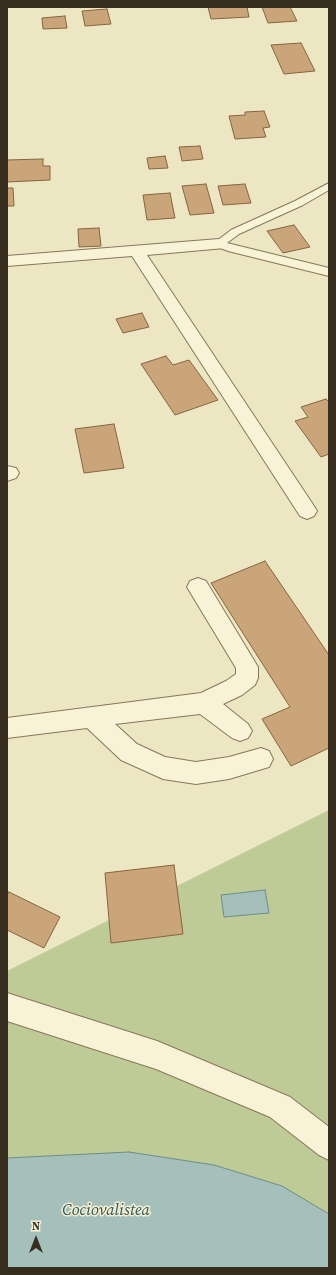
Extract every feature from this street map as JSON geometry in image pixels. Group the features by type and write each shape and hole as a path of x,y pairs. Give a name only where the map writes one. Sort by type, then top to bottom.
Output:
{"street":[{"path":"7,261 219,244"},
{"path":"136,250 307,510"},
{"path":"7,728 204,703 234,688 247,678 247,667 198,587"},
{"path":"204,703 240,731"},
{"path":"92,718 129,752 163,768 196,773 229,768 262,759"},
{"path":"7,1007 157,1055 280,1107 329,1146"}],"lane":[{"path":"219,244 235,232 299,203 329,186"},
{"path":"219,244 232,249 329,272"}],"green space":[{"path":"329,810 329,1268 7,1268 7,971"}],"water":[{"path":"265,890 269,913 224,917 221,895"},
{"name":"Cociovalistea","path":"129,1152 214,1165 282,1186 329,1214 329,1268 7,1268 7,1158"}],"building":[{"path":"208,7 247,7 249,17 211,19"},
{"path":"262,7 290,7 297,21 268,23"},
{"path":"107,9 111,24 85,26 82,11"},
{"path":"65,16 67,28 43,29 42,18"},
{"path":"301,43 315,71 284,74 271,45"},
{"path":"264,111 270,127 263,128 266,137 235,139 229,116 245,115 245,112"},
{"path":"200,146 203,159 182,161 179,147"},
{"path":"165,156 168,168 149,169 147,158"},
{"path":"43,159 43,166 50,166 50,180 7,182 7,160"},
{"path":"206,184 214,213 190,215 182,186"},
{"path":"245,184 251,203 223,205 218,186"},
{"path":"7,188 13,188 14,206 7,206"},
{"path":"170,193 175,218 147,220 143,195"},
{"path":"294,225 310,247 283,253 267,231"},
{"path":"99,228 101,246 79,247 78,229"},
{"path":"142,313 149,327 123,333 116,319"},
{"path":"166,356 173,365 189,360 218,400 175,415 141,364"},
{"path":"326,399 329,402 329,454 321,457 295,421 308,417 301,407"},
{"path":"114,424 124,468 84,473 75,429"},
{"path":"265,561 329,655 329,748 291,766 262,719 290,707 211,583"},
{"path":"174,865 183,934 111,943 105,873"},
{"path":"9,892 60,917 44,948 7,930 7,895"}]}
